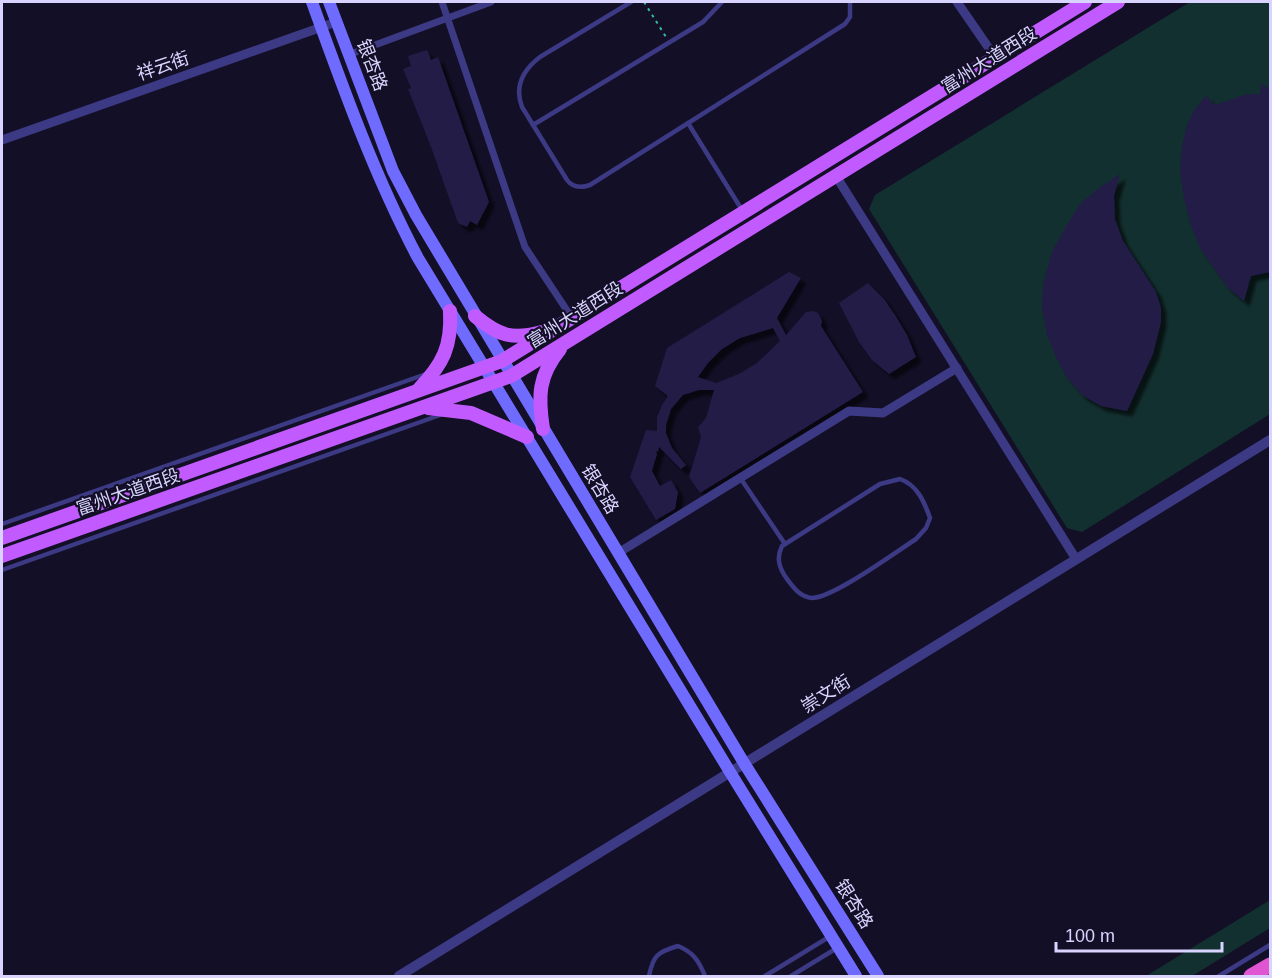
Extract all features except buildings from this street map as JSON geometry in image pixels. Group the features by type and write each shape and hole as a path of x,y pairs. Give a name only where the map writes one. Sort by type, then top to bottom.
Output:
{"highway":[{"path":"1251,976 1270,965"}],"main road":[{"name":"银杏路","path":"312,2 379,178 398,221 450,311 856,976"},
{"name":"银杏路","path":"329,2 393,171 416,216 744,763 878,976"},
{"name":"富州大道西段","path":"2,538 502,361 1085,2"},
{"name":"富州大道西段","path":"2,556 511,376 1118,2"},
{"path":"416,392 434,371 447,350 452,332 450,311"},
{"path":"476,316 492,331 503,335 531,334 555,328"},
{"path":"543,429 539,399 541,386 545,371 566,342"},
{"path":"423,408 454,410 489,419 527,437"}],"street":[{"path":"442,2 525,247 572,318"},
{"path":"348,55 491,2"},
{"path":"957,2 995,57"},
{"name":"祥云街","path":"2,140 336,22"},
{"path":"836,176 1076,559"},
{"path":"618,553 849,411 883,413 957,368"},
{"name":"崇文街","path":"399,976 1270,440"}],"lane":[{"path":"631,2 529,66 519,86 519,98 533,125 570,184 584,187 845,24 850,17 850,2"},
{"path":"533,125 703,22 722,2"},
{"path":"688,123 744,212"},
{"path":"2,524 434,371"},
{"path":"2,570 454,410"},
{"path":"741,478 785,544"},
{"path":"900,478 916,488 930,518 926,528 916,539 831,593 813,598 796,591 779,566 778,555 785,544 890,480 900,478"},
{"path":"765,976 831,936"},
{"path":"1219,976 1270,945"},
{"path":"649,976 652,961 658,954 678,946 689,950 698,961 705,976"},
{"path":"791,976 838,948"}],"path":[{"path":"644,2 670,42"}],"green space":[{"path":"1190,2 1270,2 1270,414 1082,532 1067,528 869,209 875,195"},
{"path":"1270,900 1270,928 1192,976 1146,976"}]}
